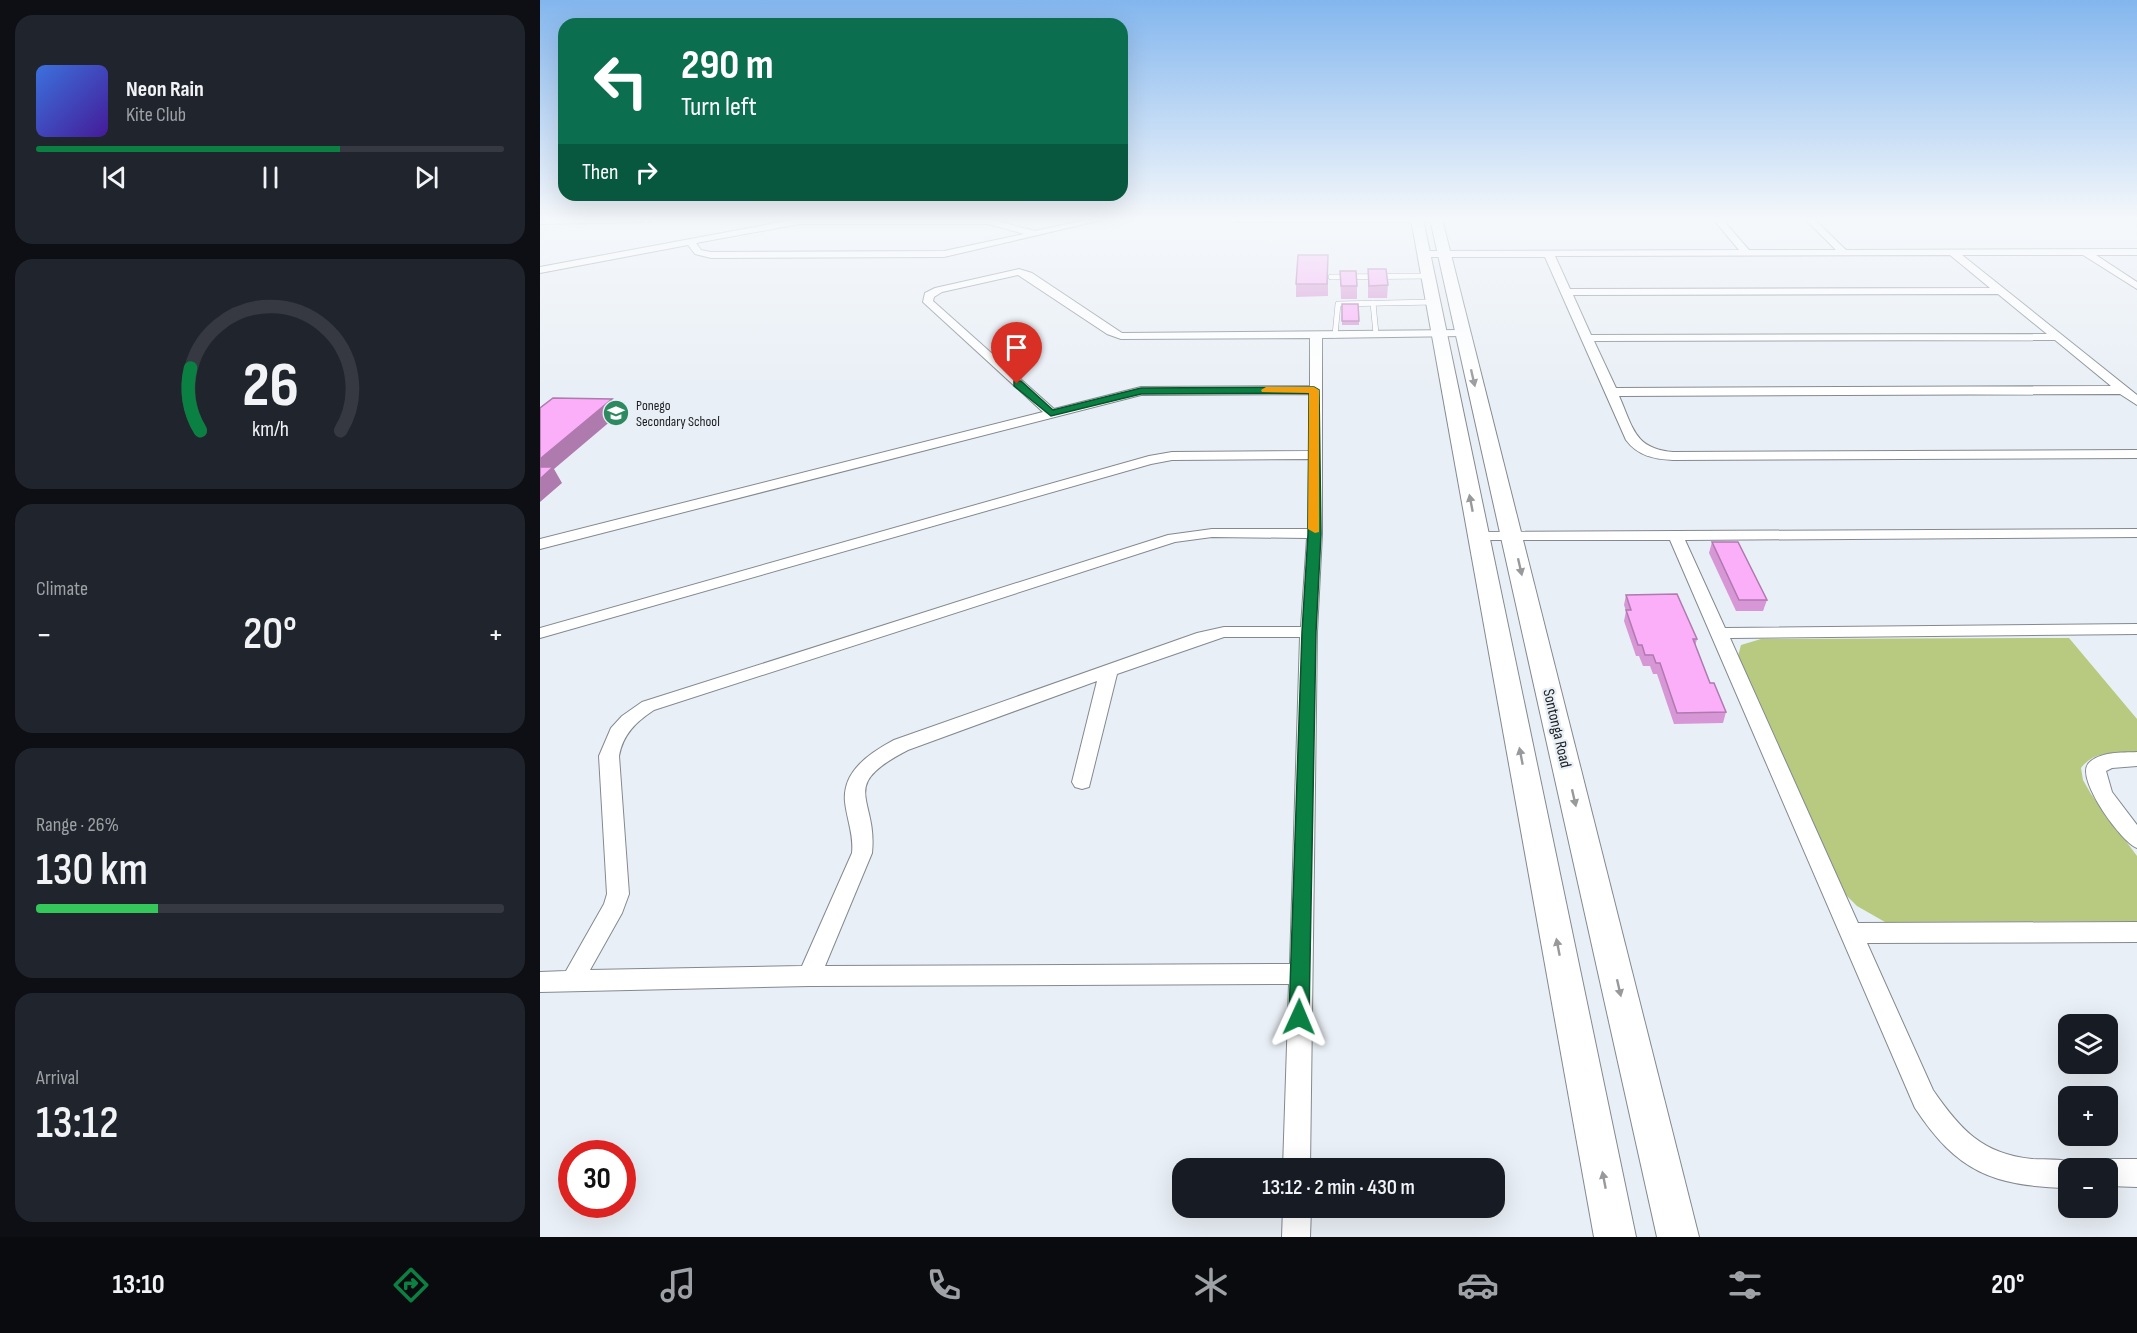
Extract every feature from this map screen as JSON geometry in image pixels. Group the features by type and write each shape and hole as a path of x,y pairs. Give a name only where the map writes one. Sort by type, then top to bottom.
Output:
{"main road":[{"name":"Sontonga Road","path":"1434,277 1512,535 1678,1237"},
{"name":"Sontonga Road","path":"1434,277 1450,333 1477,536 1615,1237"}],"street":[{"path":"998,277 939,290 929,295 928,302 1051,413"},
{"path":"1032,277 1116,335 1130,337 1450,333"},
{"path":"1560,277 1636,446 1650,453 1660,455 2137,454"},
{"path":"1982,277 2137,401"},
{"path":"2123,277 2137,286"},
{"path":"1567,292 2000,291"},
{"path":"1297,1158 1309,632 1315,534 1314,390 1325,336"},
{"path":"1587,338 2057,337"},
{"path":"540,544 1141,391 1314,390"},
{"path":"1611,392 2123,390"},
{"path":"540,633 1149,459 1172,456 1313,455"},
{"path":"573,981 614,906 618,894 610,747 624,725 648,706 1173,538 1206,533 1315,534"},
{"path":"1477,536 2137,533"},
{"path":"1676,536 1853,933 1924,1099 1950,1136 1967,1151 2004,1169 2028,1173 2058,1174"},
{"path":"1718,633 2137,629"},
{"path":"809,976 862,853 864,842 855,800 856,789 870,764 901,745 1211,634 1309,632"},
{"path":"1082,783 1109,670"},
{"path":"2137,759 2104,762 2096,768 2095,777 2103,794 2137,840"},
{"path":"1853,933 2137,932"},
{"path":"540,982 809,976 1300,974"},
{"path":"2118,1173 2137,1173"},
{"path":"1296,1237 1297,1218"}],"lane":[{"path":"1331,277 1337,277"},
{"path":"1325,336 1338,305 1373,303 1424,277"},
{"path":"1373,303 1376,334"}],"green space":[{"path":"2069,638 2137,719 2137,753 2099,755 2086,762 2081,768 2083,780 2091,794 2137,856 2137,921 1885,922 1857,906 1846,895 1738,656 1741,645 1761,639"}],"building":[{"path":"1297,277 1327,277 1327,284 1296,284"},
{"path":"1340,277 1356,277 1357,286 1341,286"},
{"path":"1368,277 1387,277 1388,285 1369,286"},
{"path":"1342,304 1358,304 1359,321 1342,321"},
{"path":"553,398 612,399 540,459 540,408"},
{"path":"540,467 553,467 540,479"},
{"path":"1712,542 1738,542 1767,600 1739,600"},
{"path":"1677,594 1697,639 1693,639 1710,683 1714,683 1726,712 1677,713 1660,663 1656,663 1653,655 1645,655 1642,645 1638,645 1626,610 1631,610 1626,595"}],"slow traffic":[{"path":"1266,390 1314,390 1315,529"}],"place":[{"name":"Ponego Secondary School","path":"616,413"}],"route":[{"path":"1017,384 1051,413 1141,391 1314,390 1315,534 1309,632 1299,1017"}]}
